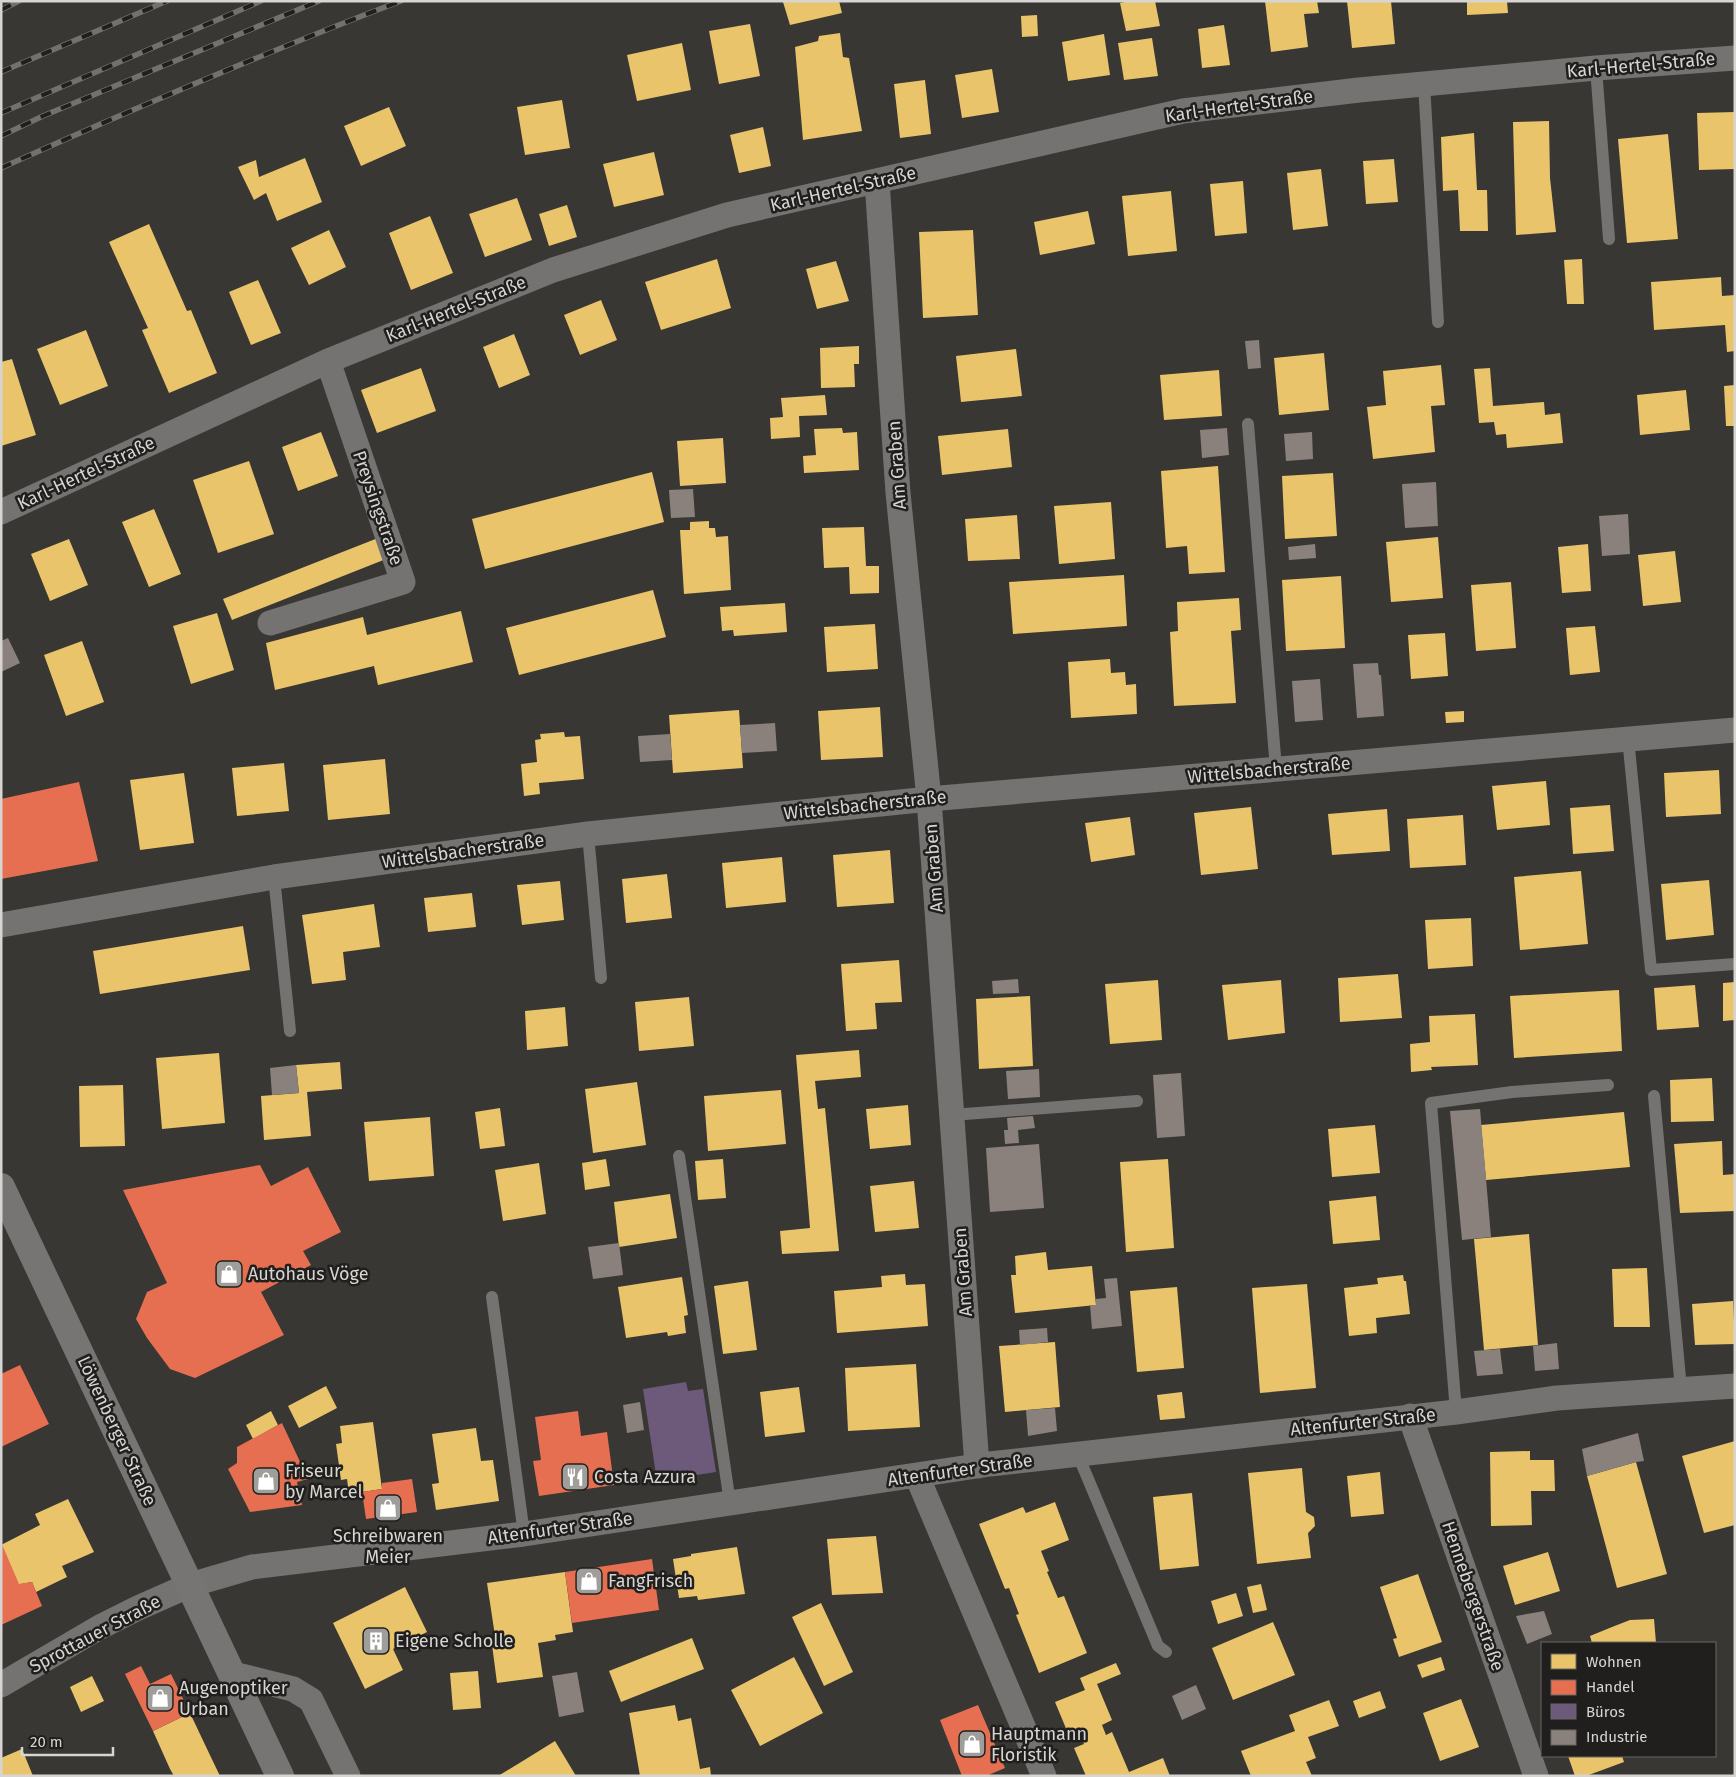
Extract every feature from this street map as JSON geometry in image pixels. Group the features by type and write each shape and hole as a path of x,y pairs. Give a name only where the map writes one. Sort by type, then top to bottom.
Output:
{"street":[{"name":"Karl-Hertel-Straße","path":"1,512 328,361 553,270 727,215 1183,111 1424,84 1596,68 1735,58"},
{"name":"Am Graben","path":"877,181 898,493 929,799 977,1466"},
{"name":"Preysingstraße","path":"270,623 403,582 328,361"},
{"name":"Wittelsbacherstraße","path":"1,925 274,876 588,834 929,799 1735,730"},
{"name":"Löwenberger Straße","path":"1,1187 280,1776"},
{"name":"Altenfurter Straße","path":"190,1584 252,1567 524,1534 977,1466 1456,1412 1557,1398 1735,1386"},
{"name":"Hennebergerstraße","path":"1410,1416 1536,1776"},
{"path":"917,1476 1044,1776"},
{"name":"Sprottauer Straße","path":"1,1686 100,1627 190,1584"},
{"path":"233,1674 293,1689 311,1700 348,1776"}],"lane":[{"path":"1596,68 1608,239"},
{"path":"1424,84 1438,322"},
{"path":"1248,424 1276,770"},
{"path":"1628,738 1651,970 1735,964"},
{"path":"588,834 601,978"},
{"path":"274,876 290,1031"},
{"path":"1456,1412 1431,1103 1512,1092 1608,1085"},
{"path":"1654,1096 1681,1389"},
{"path":"952,1115 1137,1101"},
{"path":"678,1156 730,1503"},
{"path":"492,1297 524,1534"},
{"path":"1078,1455 1158,1646 1166,1652"}],"building: Wohnen":[{"path":"839,1 842,13 790,25 783,2"},
{"path":"1155,1 1160,26 1126,31 1120,3"},
{"path":"1265,1 1317,1 1319,13 1304,14 1308,47 1271,52"},
{"path":"1347,1 1391,1 1395,44 1352,48"},
{"path":"1467,1 1507,1 1508,13 1467,15"},
{"path":"1037,15 1038,36 1022,37 1021,16"},
{"path":"750,24 760,76 719,84 709,31"},
{"path":"1224,25 1230,65 1202,68 1198,29"},
{"path":"840,33 843,57 849,58 862,131 803,140 795,47 818,41 819,36"},
{"path":"1104,34 1110,75 1068,81 1062,42"},
{"path":"1152,38 1158,76 1124,80 1118,43"},
{"path":"682,43 691,90 637,101 627,55"},
{"path":"992,69 999,112 962,118 955,75"},
{"path":"925,80 931,134 900,138 894,84"},
{"path":"562,100 570,148 525,155 517,107"},
{"path":"389,107 406,146 361,166 344,126"},
{"path":"1735,112 1735,169 1699,170 1697,113"},
{"path":"1549,121 1550,178 1556,232 1516,235 1513,122"},
{"path":"763,127 771,166 739,173 730,135"},
{"path":"1474,133 1477,190 1487,190 1488,231 1460,231 1458,190 1443,191 1441,137"},
{"path":"1668,134 1678,239 1627,243 1618,139"},
{"path":"654,152 664,195 614,207 603,164"},
{"path":"305,158 322,202 277,221 266,193 254,200 238,167 256,160 259,177"},
{"path":"1394,159 1398,202 1366,204 1363,161"},
{"path":"1321,169 1328,226 1293,230 1287,173"},
{"path":"1243,181 1247,233 1215,236 1210,184"},
{"path":"1171,191 1177,251 1128,256 1122,196"},
{"path":"517,198 532,240 485,257 469,214"},
{"path":"567,205 577,237 549,246 539,214"},
{"path":"1088,211 1095,244 1040,255 1034,222"},
{"path":"430,216 453,273 411,290 389,233"},
{"path":"149,224 187,311 191,310 217,373 169,393 142,330 148,328 109,242"},
{"path":"329,230 346,267 309,285 291,248"},
{"path":"973,230 978,315 923,318 919,232"},
{"path":"717,259 731,308 661,330 645,282"},
{"path":"1582,259 1584,304 1567,304 1564,260"},
{"path":"836,261 849,301 817,309 806,269"},
{"path":"1721,277 1722,296 1735,295 1735,351 1727,352 1725,325 1654,330 1651,282"},
{"path":"258,280 281,333 251,345 229,292"},
{"path":"601,300 617,340 580,355 564,315"},
{"path":"86,330 108,386 60,405 37,349"},
{"path":"514,334 530,375 499,388 483,347"},
{"path":"859,346 859,364 854,364 855,387 821,388 820,348"},
{"path":"1016,349 1022,396 961,402 956,356"},
{"path":"1324,353 1329,410 1279,415 1274,358"},
{"path":"12,359 36,435 1,446 1,362"},
{"path":"1441,365 1445,405 1431,406 1435,452 1373,459 1367,407 1386,405 1383,371"},
{"path":"421,368 436,411 377,433 361,390"},
{"path":"1490,368 1493,406 1544,402 1545,415 1560,413 1563,443 1507,448 1506,434 1496,435 1494,422 1479,423 1474,369"},
{"path":"1219,370 1222,416 1164,420 1160,375"},
{"path":"1735,385 1735,426 1726,426 1724,386"},
{"path":"1686,390 1690,430 1640,435 1637,395"},
{"path":"825,395 827,415 799,416 800,437 771,439 770,418 783,417 781,398"},
{"path":"842,428 843,433 857,432 859,470 804,473 803,456 816,455 814,429"},
{"path":"1008,429 1012,467 942,475 938,436"},
{"path":"321,432 338,476 298,491 282,447"},
{"path":"723,438 726,483 680,486 677,441"},
{"path":"249,461 274,534 218,553 193,480"},
{"path":"1218,466 1225,572 1189,574 1187,546 1166,548 1161,471"},
{"path":"652,472 664,522 485,569 472,519"},
{"path":"1333,473 1337,536 1285,539 1282,476"},
{"path":"1111,502 1115,559 1059,564 1054,506"},
{"path":"154,509 181,574 149,587 122,522"},
{"path":"1017,515 1020,559 968,561 965,519"},
{"path":"709,521 709,528 715,528 716,537 728,536 731,590 684,594 680,530 690,530 690,522"},
{"path":"864,527 866,566 879,566 879,593 850,594 849,567 824,568 822,528"},
{"path":"1438,537 1443,598 1391,602 1386,542"},
{"path":"378,538 386,559 232,620 223,599"},
{"path":"69,539 88,585 50,601 31,554"},
{"path":"1588,544 1591,591 1562,593 1558,547"},
{"path":"1675,551 1681,602 1643,606 1638,555"},
{"path":"1124,575 1127,626 1013,634 1009,582"},
{"path":"1341,576 1345,648 1286,651 1282,580"},
{"path":"1511,582 1516,648 1476,651 1471,585"},
{"path":"653,590 666,637 519,675 506,628"},
{"path":"1239,598 1241,630 1231,631 1236,703 1174,706 1170,632 1178,631 1177,602"},
{"path":"785,603 787,632 734,636 733,630 722,631 720,607"},
{"path":"461,611 473,662 378,685 374,666 275,690 266,643 363,617 367,635"},
{"path":"217,613 234,670 191,684 173,626"},
{"path":"875,624 878,669 827,672 824,627"},
{"path":"1595,626 1600,672 1570,675 1566,628"},
{"path":"1445,633 1448,676 1411,679 1408,635"},
{"path":"82,641 104,702 66,716 44,655"},
{"path":"1110,659 1111,673 1125,672 1126,685 1136,684 1137,714 1071,718 1068,662"},
{"path":"880,707 883,757 821,760 818,711"},
{"path":"739,710 743,768 673,773 669,715"},
{"path":"1464,711 1464,722 1446,723 1445,712"},
{"path":"564,732 565,737 580,736 584,779 539,783 540,794 524,796 521,764 537,762 535,740 541,739 540,734"},
{"path":"385,759 390,814 328,820 323,765"},
{"path":"284,763 289,811 237,816 232,768"},
{"path":"1719,770 1721,814 1666,817 1664,773"},
{"path":"184,773 194,843 140,850 130,780"},
{"path":"1546,781 1550,825 1497,830 1492,786"},
{"path":"1610,805 1614,851 1573,854 1570,808"},
{"path":"1251,807 1258,869 1201,875 1194,813"},
{"path":"1387,809 1390,851 1332,855 1328,814"},
{"path":"1463,815 1466,865 1410,868 1407,819"},
{"path":"1130,817 1135,855 1091,862 1085,823"},
{"path":"890,850 894,903 837,907 833,855"},
{"path":"782,857 786,902 726,908 722,863"},
{"path":"1581,871 1588,944 1520,950 1514,877"},
{"path":"667,874 672,918 626,923 622,879"},
{"path":"1709,880 1714,935 1666,940 1661,884"},
{"path":"560,881 564,920 522,925 517,885"},
{"path":"472,893 476,927 428,932 424,898"},
{"path":"374,904 380,947 343,952 346,980 312,984 302,915"},
{"path":"1471,918 1473,966 1428,969 1425,920"},
{"path":"243,926 250,970 100,994 93,951"},
{"path":"899,960 902,1002 875,1003 877,1029 846,1031 841,964"},
{"path":"1398,974 1402,1018 1340,1022 1338,978"},
{"path":"1158,980 1162,1040 1110,1044 1105,984"},
{"path":"1281,980 1285,1033 1228,1040 1222,985"},
{"path":"1735,982 1735,1020 1723,1021 1723,983"},
{"path":"1695,985 1699,1027 1657,1030 1654,988"},
{"path":"1619,990 1622,1051 1514,1058 1510,996"},
{"path":"1030,996 1033,1066 979,1069 976,999"},
{"path":"689,997 694,1046 639,1051 635,1002"},
{"path":"565,1007 568,1046 527,1050 525,1011"},
{"path":"1475,1014 1478,1065 1431,1067 1432,1070 1411,1072 1410,1044 1430,1042 1429,1016"},
{"path":"859,1050 861,1077 815,1081 818,1109 825,1108 839,1251 782,1254 780,1231 810,1228 796,1055"},
{"path":"219,1053 225,1123 162,1129 156,1058"},
{"path":"340,1062 342,1089 307,1092 311,1136 264,1140 261,1096 299,1093 296,1065"},
{"path":"1712,1078 1714,1121 1671,1122 1670,1080"},
{"path":"637,1082 646,1145 593,1153 585,1089"},
{"path":"123,1085 125,1146 80,1147 79,1086"},
{"path":"781,1090 786,1144 708,1151 704,1096"},
{"path":"908,1105 911,1145 870,1149 866,1109"},
{"path":"500,1108 505,1146 480,1149 475,1112"},
{"path":"1624,1112 1630,1167 1486,1180 1481,1125"},
{"path":"430,1117 434,1176 369,1181 364,1122"},
{"path":"1375,1125 1380,1173 1332,1177 1328,1129"},
{"path":"1722,1141 1723,1175 1735,1174 1735,1211 1680,1213 1674,1144"},
{"path":"606,1159 610,1186 585,1190 582,1163"},
{"path":"723,1159 726,1198 698,1200 695,1161"},
{"path":"1168,1159 1174,1248 1126,1252 1120,1162"},
{"path":"539,1163 546,1214 503,1221 495,1170"},
{"path":"914,1181 919,1228 875,1232 870,1186"},
{"path":"670,1194 677,1238 619,1247 614,1202"},
{"path":"1376,1196 1380,1240 1333,1244 1329,1201"},
{"path":"1529,1234 1538,1345 1484,1350 1474,1239"},
{"path":"1046,1252 1048,1270 1092,1266 1096,1305 1015,1313 1011,1275 1016,1275 1015,1256"},
{"path":"1647,1268 1650,1327 1614,1327 1612,1269"},
{"path":"905,1274 906,1285 925,1284 928,1326 837,1333 834,1291 882,1287 881,1276"},
{"path":"1403,1275 1404,1281 1406,1281 1410,1314 1376,1318 1377,1333 1349,1336 1344,1288 1378,1284 1377,1278"},
{"path":"682,1277 688,1315 684,1316 686,1333 668,1336 667,1332 626,1338 618,1287"},
{"path":"748,1281 757,1350 723,1354 714,1286"},
{"path":"1307,1284 1316,1388 1260,1393 1252,1288"},
{"path":"1177,1287 1184,1368 1137,1372 1130,1291"},
{"path":"1733,1301 1735,1344 1695,1345 1692,1304"},
{"path":"1055,1342 1060,1407 1005,1412 999,1346"},
{"path":"916,1364 920,1427 848,1431 845,1368"},
{"path":"326,1386 337,1408 299,1428 288,1406"},
{"path":"799,1387 805,1432 765,1437 760,1392"},
{"path":"1182,1392 1185,1418 1160,1420 1157,1395"},
{"path":"271,1411 278,1425 253,1439 246,1425"},
{"path":"373,1422 382,1489 349,1494 347,1479 341,1480 336,1444 342,1443 340,1426"},
{"path":"476,1428 481,1461 493,1460 499,1501 436,1510 432,1484 439,1483 432,1434"},
{"path":"1735,1441 1735,1525 1704,1533 1682,1456"},
{"path":"1530,1451 1530,1460 1554,1460 1555,1491 1531,1491 1532,1525 1491,1526 1490,1452"},
{"path":"1636,1462 1667,1574 1617,1588 1587,1476"},
{"path":"1302,1468 1306,1512 1314,1517 1315,1526 1308,1533 1311,1558 1257,1564 1248,1473"},
{"path":"1380,1472 1384,1514 1351,1517 1347,1476"},
{"path":"1192,1493 1199,1566 1160,1570 1153,1497"},
{"path":"68,1499 94,1552 62,1566 67,1577 36,1592 32,1582 10,1586 1,1567 1,1545 40,1525 35,1514"},
{"path":"1055,1502 1069,1540 1041,1551 1049,1571 1047,1572 1058,1598 1064,1596 1087,1653 1039,1673 1016,1615 1019,1614 1009,1588 1005,1589 979,1524 1023,1507 1026,1513"},
{"path":"876,1536 883,1593 832,1595 827,1539"},
{"path":"737,1547 745,1594 698,1600 697,1596 679,1598 673,1559 691,1556 691,1554"},
{"path":"1548,1552 1560,1591 1515,1605 1503,1566"},
{"path":"565,1572 573,1632 555,1635 556,1640 538,1643 543,1677 497,1683 491,1637 495,1636 487,1583"},
{"path":"1418,1574 1442,1642 1399,1657 1393,1639 1397,1638 1380,1587"},
{"path":"1261,1584 1267,1610 1253,1613 1247,1587"},
{"name":"Eigene Scholle","path":"405,1587 427,1632 393,1649 403,1670 365,1689 333,1623"},
{"path":"1236,1593 1243,1616 1218,1624 1211,1601"},
{"path":"821,1603 853,1672 824,1686 792,1617"},
{"path":"1654,1619 1656,1642 1592,1642 1590,1636 1630,1620"},
{"path":"1273,1622 1295,1675 1233,1700 1212,1648"},
{"path":"692,1638 704,1669 621,1702 609,1671"},
{"path":"794,1657 823,1713 760,1746 731,1690"},
{"path":"1441,1657 1445,1670 1422,1678 1417,1665"},
{"path":"1116,1663 1121,1674 1097,1684 1112,1720 1102,1725 1106,1735 1112,1732 1129,1772 1163,1758 1170,1776 1086,1776 1074,1748 1084,1744 1080,1734 1070,1738 1055,1702 1085,1690 1080,1678"},
{"path":"478,1671 481,1708 453,1710 450,1673"},
{"path":"92,1676 104,1701 81,1712 70,1687"},
{"path":"1380,1691 1386,1708 1359,1718 1353,1701"},
{"path":"1461,1699 1479,1747 1440,1761 1423,1713"},
{"path":"1329,1700 1339,1726 1308,1737 1316,1758 1306,1762 1312,1776 1251,1776 1241,1751 1295,1731 1289,1715"},
{"path":"675,1705 678,1721 691,1718 700,1769 710,1767 711,1776 640,1776 629,1713"},
{"path":"190,1713 220,1776 174,1776 170,1769 153,1731"},
{"path":"555,1741 576,1776 498,1776 526,1759"},
{"path":"22,1749 33,1776 1,1776 1,1758"},
{"path":"1568,1757 1622,1757 1624,1762 1586,1776 1575,1776"}],"building: Handel":[{"path":"79,782 98,861 1,879 1,799"},
{"name":"Autohaus Vöge","path":"260,1165 271,1186 308,1167 341,1232 303,1251 311,1265 261,1292 284,1335 195,1378 170,1369 147,1338 136,1319 147,1292 167,1283 123,1190"},
{"path":"20,1365 49,1424 1,1447 1,1374"},
{"path":"578,1411 581,1436 607,1432 614,1485 539,1496 533,1461 541,1460 535,1417"},
{"path":"282,1423 308,1479 297,1482 302,1505 250,1512 228,1469 237,1463 237,1447"},
{"path":"412,1479 417,1512 366,1519 362,1492 382,1489 382,1483"},
{"path":"1,1542 19,1584 32,1582 42,1606 1,1625"},
{"path":"652,1559 659,1610 572,1623 565,1572"},
{"name":"Augenoptiker Urban","path":"141,1666 150,1684 171,1674 190,1713 153,1731 125,1674"},
{"name":"Hauptmann Floristik","path":"978,1705 1005,1768 986,1776 962,1776 940,1720"}],"building: Büros":[{"path":"686,1382 688,1391 703,1389 716,1472 657,1481 643,1389"}],"building: Industrie":[{"path":"1259,340 1261,368 1248,369 1245,341"},
{"path":"1227,428 1229,455 1202,458 1200,430"},
{"path":"1312,432 1313,459 1286,461 1284,434"},
{"path":"1436,482 1438,526 1405,528 1402,484"},
{"path":"693,489 695,517 671,518 669,490"},
{"path":"1628,514 1630,554 1602,556 1599,516"},
{"path":"1315,544 1316,558 1289,560 1288,547"},
{"path":"8,638 20,663 1,672 1,641"},
{"path":"1378,663 1379,675 1381,675 1384,716 1357,718 1353,664"},
{"path":"1320,679 1323,720 1295,722 1292,681"},
{"path":"775,723 777,751 742,753 740,725"},
{"path":"670,734 672,760 640,762 638,736"},
{"path":"1018,979 1019,993 993,994 992,981"},
{"path":"296,1065 299,1093 272,1095 270,1068"},
{"path":"1039,1069 1040,1097 1008,1099 1006,1071"},
{"path":"1181,1073 1185,1136 1157,1138 1153,1075"},
{"path":"1480,1109 1491,1237 1462,1240 1450,1111"},
{"path":"1033,1116 1035,1128 1018,1130 1019,1143 1005,1144 1004,1130 1008,1130 1007,1118"},
{"path":"1039,1144 1044,1208 990,1212 986,1148"},
{"path":"619,1243 623,1275 593,1279 588,1247"},
{"path":"1117,1278 1122,1326 1092,1329 1090,1305 1096,1305 1096,1299 1106,1298 1104,1279"},
{"path":"1047,1328 1048,1342 1020,1345 1019,1330"},
{"path":"1557,1343 1559,1369 1535,1371 1533,1346"},
{"path":"1500,1349 1503,1374 1477,1376 1474,1351"},
{"path":"640,1402 644,1430 627,1433 623,1405"},
{"path":"1055,1408 1057,1431 1028,1436 1026,1410"},
{"path":"1638,1433 1644,1461 1587,1476 1582,1449"},
{"path":"1544,1611 1552,1634 1527,1644 1516,1616"},
{"path":"577,1672 584,1712 559,1717 552,1676"},
{"path":"1196,1685 1206,1709 1182,1720 1172,1696"}],"railway":[{"path":"1,10 19,1"},
{"path":"1,72 167,1"},
{"path":"1,113 261,1"},
{"path":"1,136 43,116 319,1"},
{"path":"1,168 200,81 401,1"}],"place":[{"name":"Autohaus Vöge","path":"229,1274"},
{"name":"Costa Azzura","path":"575,1477"},
{"name":"Friseur by Marcel","path":"266,1481"},
{"name":"Schreibwaren Meier","path":"388,1508"},
{"name":"FangFrisch","path":"589,1581"},
{"name":"Eigene Scholle","path":"376,1641"},
{"name":"Augenoptiker Urban","path":"160,1698"},
{"name":"Hauptmann Floristik","path":"972,1744"}]}
